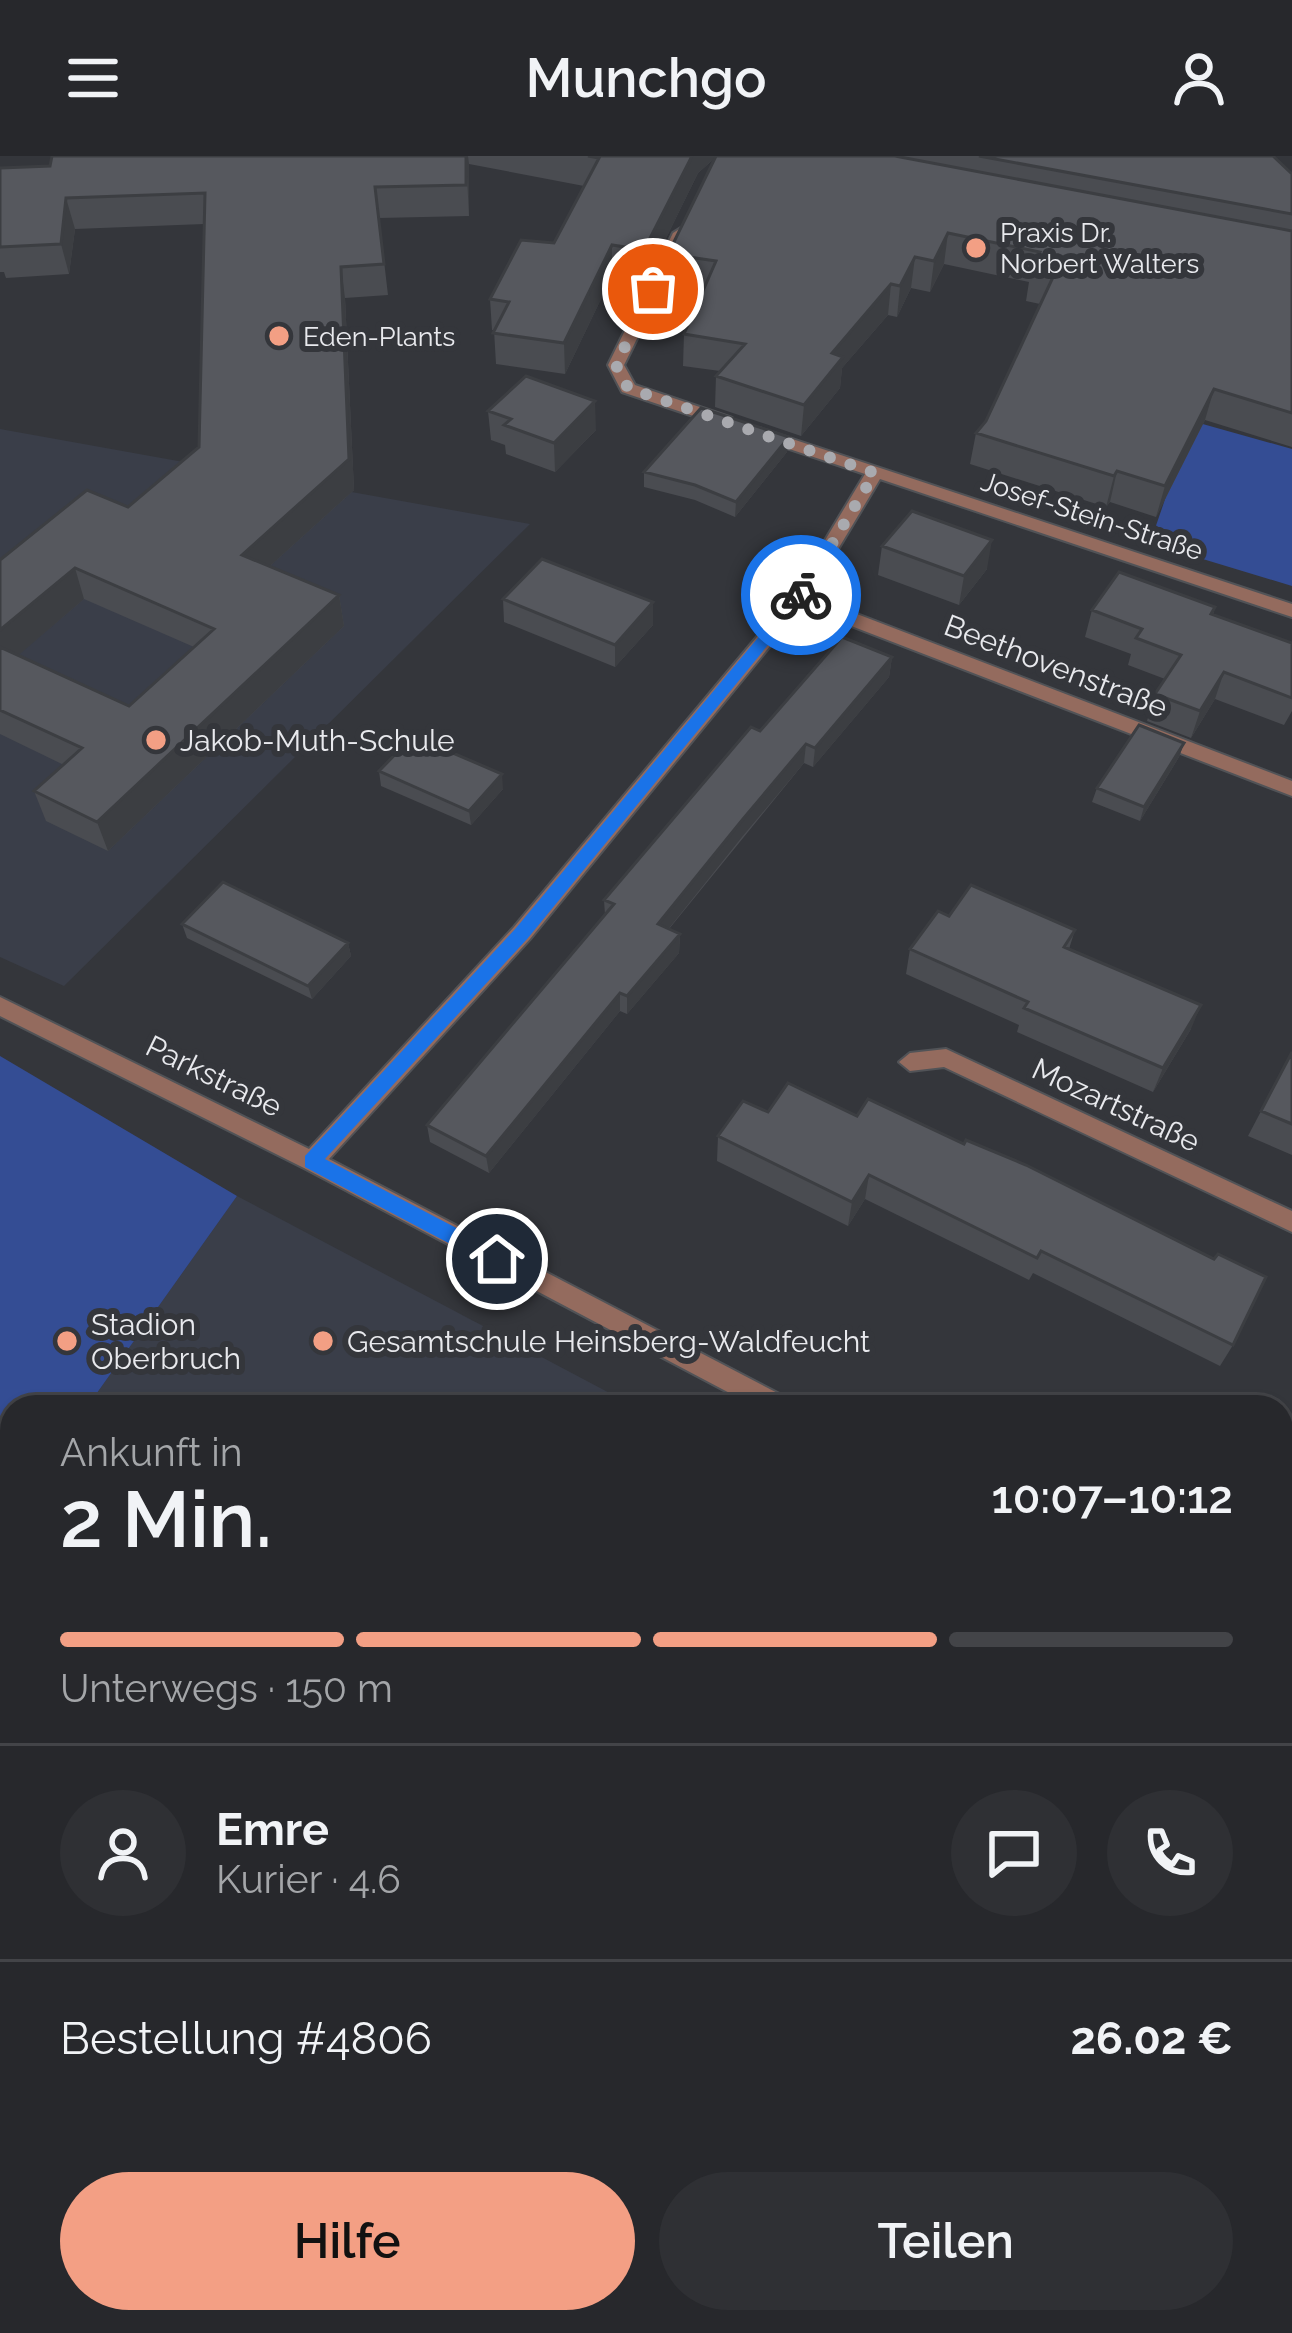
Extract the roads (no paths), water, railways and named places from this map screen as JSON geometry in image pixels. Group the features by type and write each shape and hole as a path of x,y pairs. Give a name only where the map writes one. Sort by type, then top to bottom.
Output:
{"street":[{"name":"Josef-Stein-Straße","path":"688,217 616,365 628,388 1292,611"},
{"path":"312,1161 522,933 799,599 875,473"},
{"name":"Beethovenstraße","path":"799,599 1292,788"},
{"name":"Parkstraße","path":"0,1006 312,1161 758,1395"},
{"name":"Mozartstraße","path":"910,1062 946,1058 1292,1222"}],"place":[{"name":"Praxis Dr. Norbert Walters","path":"976,248"},
{"name":"Eden-Plants","path":"279,336"},
{"name":"Jakob-Muth-Schule","path":"156,740"},
{"name":"Stadion Oberbruch","path":"67,1341"},
{"name":"Gesamtschule Heinsberg-Waldfeucht","path":"323,1341"}]}
